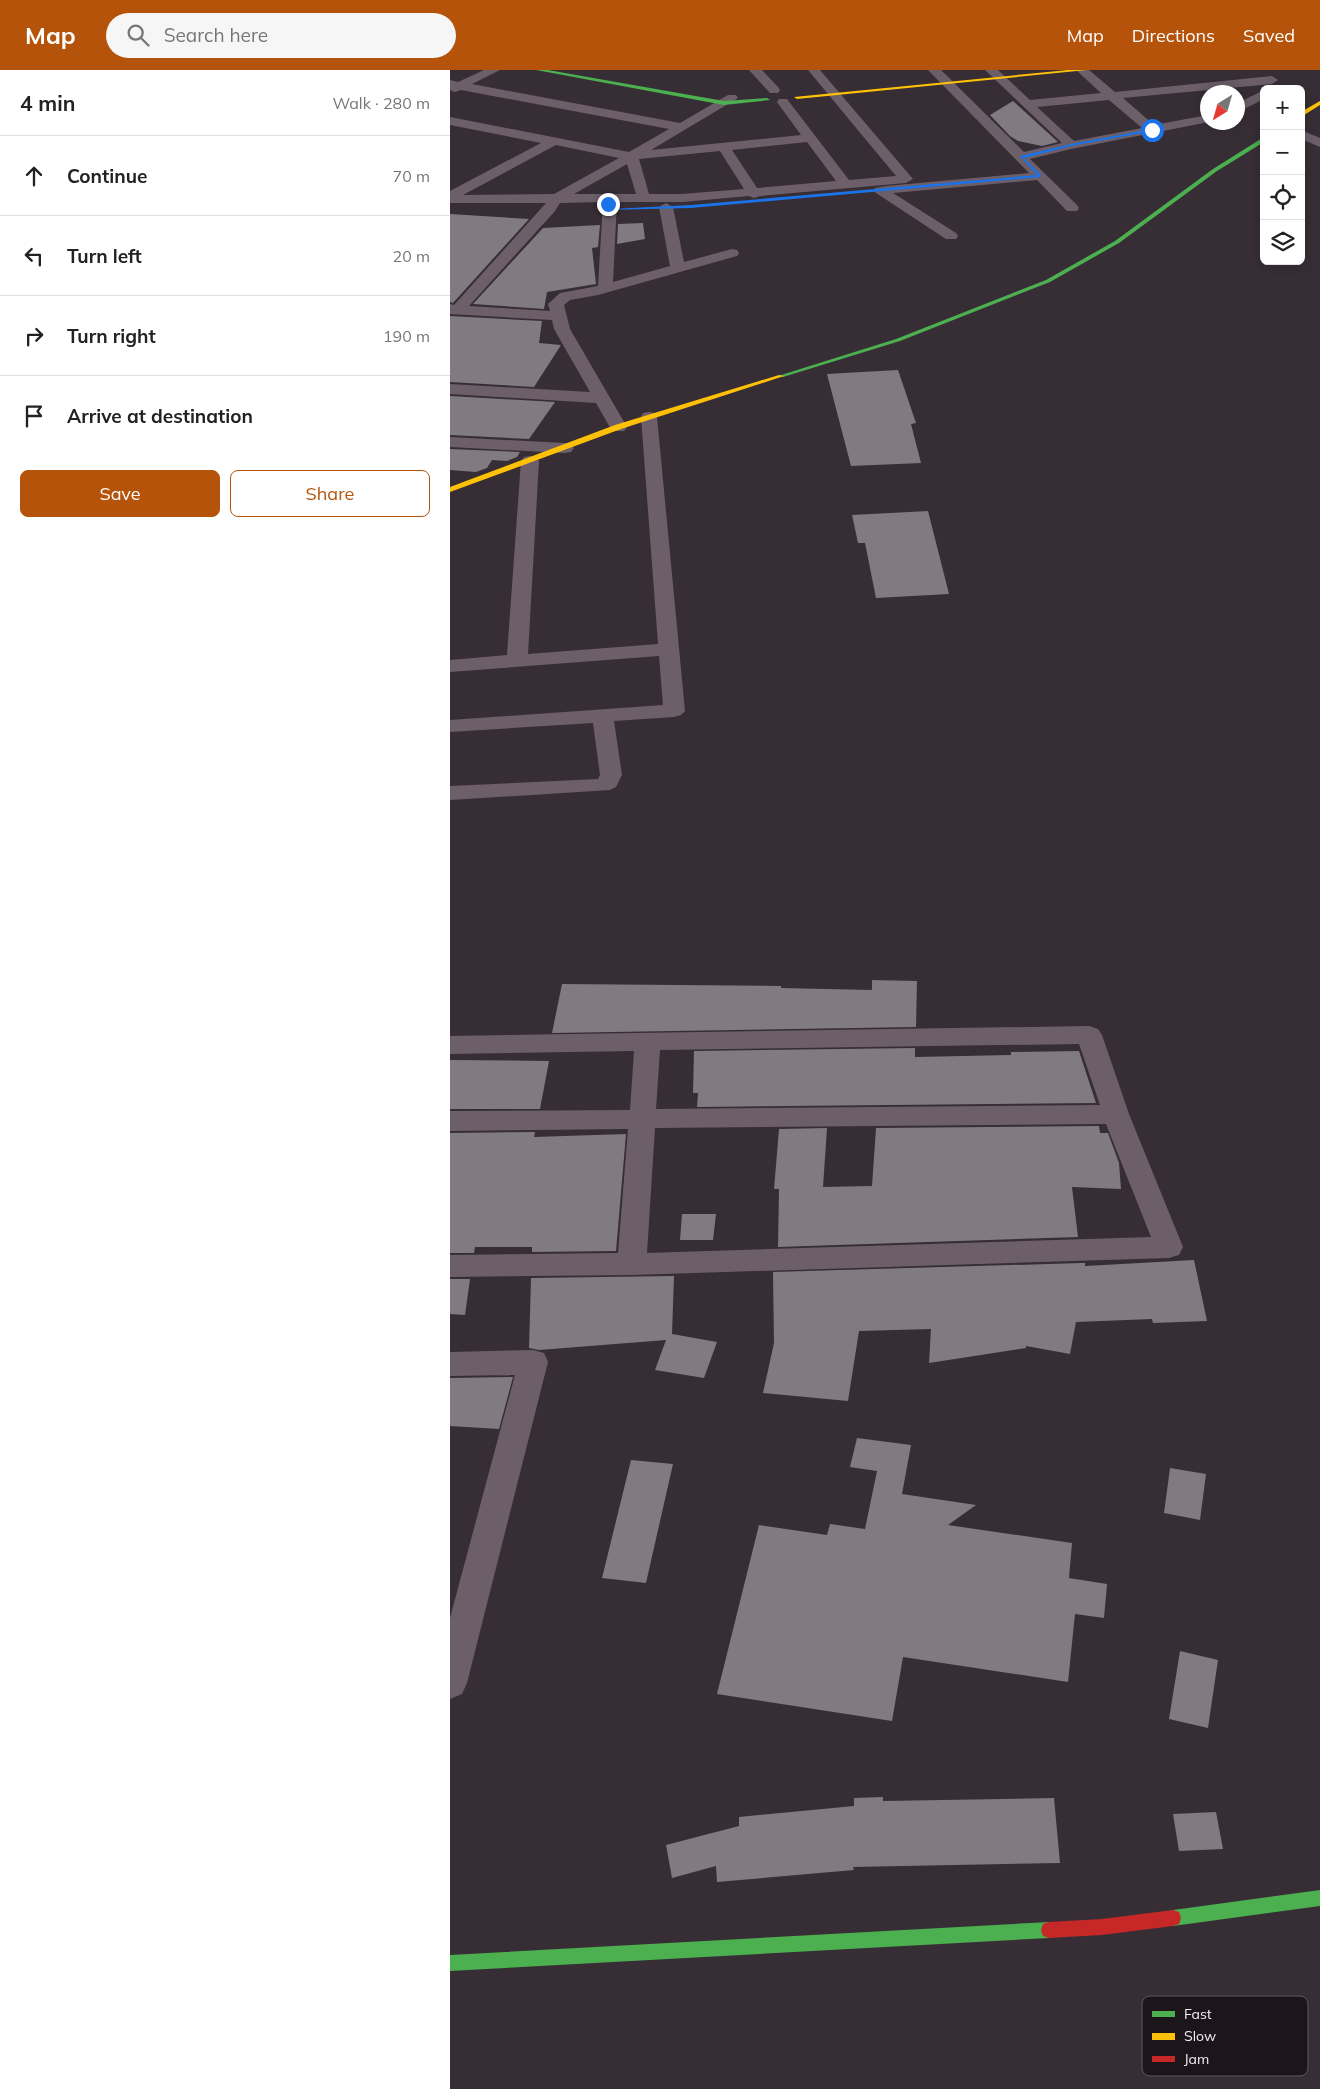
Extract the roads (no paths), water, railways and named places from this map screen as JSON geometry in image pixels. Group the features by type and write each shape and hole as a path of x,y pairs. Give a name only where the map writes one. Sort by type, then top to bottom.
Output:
{"street":[{"path":"453,87 494,70"},
{"path":"539,70 728,101 768,95 832,91 941,77 1083,70 1152,130"},
{"path":"575,70 728,101"},
{"path":"742,70 756,71 768,95 783,102 846,185"},
{"path":"609,205 644,199 754,194 906,179 814,70"},
{"path":"995,74 1024,70"},
{"path":"1258,70 1276,85"},
{"path":"995,74 1071,145"},
{"path":"941,77 1072,208"},
{"path":"1027,104 1192,88 1260,86"},
{"path":"453,87 682,128"},
{"path":"1192,88 1200,94"},
{"path":"783,102 795,94"},
{"path":"1245,104 1260,96"},
{"path":"454,310 550,208 554,200 728,101"},
{"path":"1305,112 1320,103"},
{"path":"450,121 631,156 811,138"},
{"path":"1021,157 1071,145 1200,121"},
{"path":"457,136 478,126"},
{"path":"1305,129 1320,129"},
{"path":"1305,136 1320,143"},
{"path":"450,197 554,141"},
{"path":"450,490 618,427 898,340 1048,281 1116,242 1215,170 1260,142"},
{"path":"724,147 754,194"},
{"path":"631,156 644,199"},
{"path":"450,197 554,200 666,208 1040,176"},
{"path":"880,191 951,236"},
{"path":"605,288 609,205"},
{"path":"666,208 678,267"},
{"path":"618,427 562,329 556,304 565,296 593,292 732,252"},
{"path":"454,310 558,316"},
{"path":"450,389 602,398"},
{"path":"450,726 674,711 649,417"},
{"path":"450,442 566,448"},
{"path":"517,660 530,461"},
{"path":"450,666 668,649"},
{"path":"450,793 602,785 608,782 611,775 604,716"},
{"path":"450,1045 1089,1035 1116,1114 1169,1246 632,1264 450,1266"},
{"path":"632,1264 648,1042"},
{"path":"450,1121 1116,1114"},
{"path":"450,1364 533,1362 450,1682"},
{"path":"450,1963 1102,1927 1320,1898"}]}
